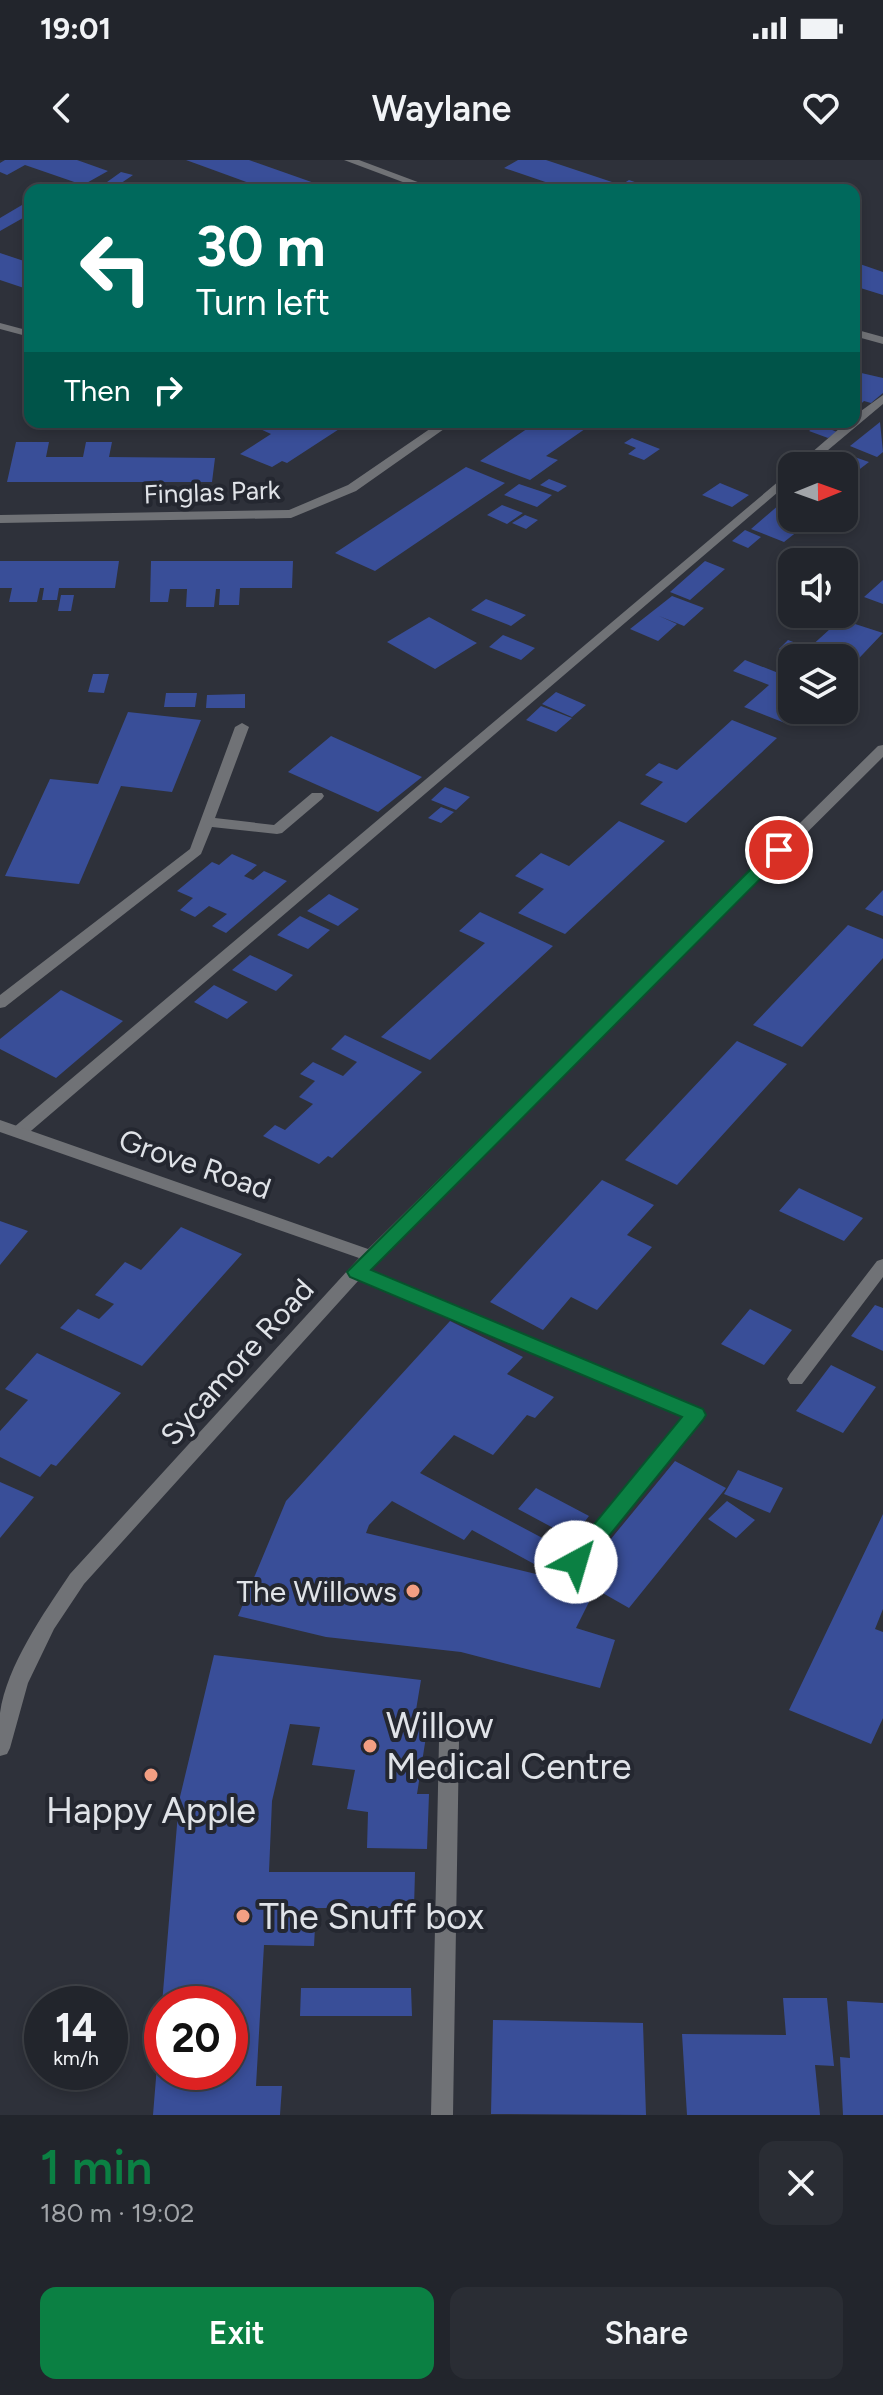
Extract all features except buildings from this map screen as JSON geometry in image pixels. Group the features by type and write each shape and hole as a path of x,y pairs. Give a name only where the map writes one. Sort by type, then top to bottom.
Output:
{"street":[{"path":"349,160 417,184"},
{"path":"0,326 24,332"},
{"path":"860,334 883,341"},
{"path":"860,417 883,398"},
{"name":"Finglas Park","path":"0,519 291,514 352,488 439,428"},
{"path":"819,452 847,428"},
{"path":"19,1132 778,486"},
{"path":"0,1003 196,851 242,727"},
{"name":"Sycamore Road","path":"0,1748 18,1683 47,1624 77,1579 371,1256 883,749"},
{"path":"208,822 277,830 317,796"},
{"name":"Grove Road","path":"0,1126 371,1256"},
{"path":"796,1379 883,1265"},
{"path":"357,1272 696,1415 576,1562"},
{"path":"442,2115 449,1741"}],"place":[{"name":"The Willows","path":"413,1591"},
{"name":"Willow Medical Centre","path":"370,1746"},
{"name":"Happy Apple","path":"151,1775"},
{"name":"The Snuff box","path":"243,1916"}],"route":[{"path":"576,1562 696,1415 357,1272 779,850"}]}
